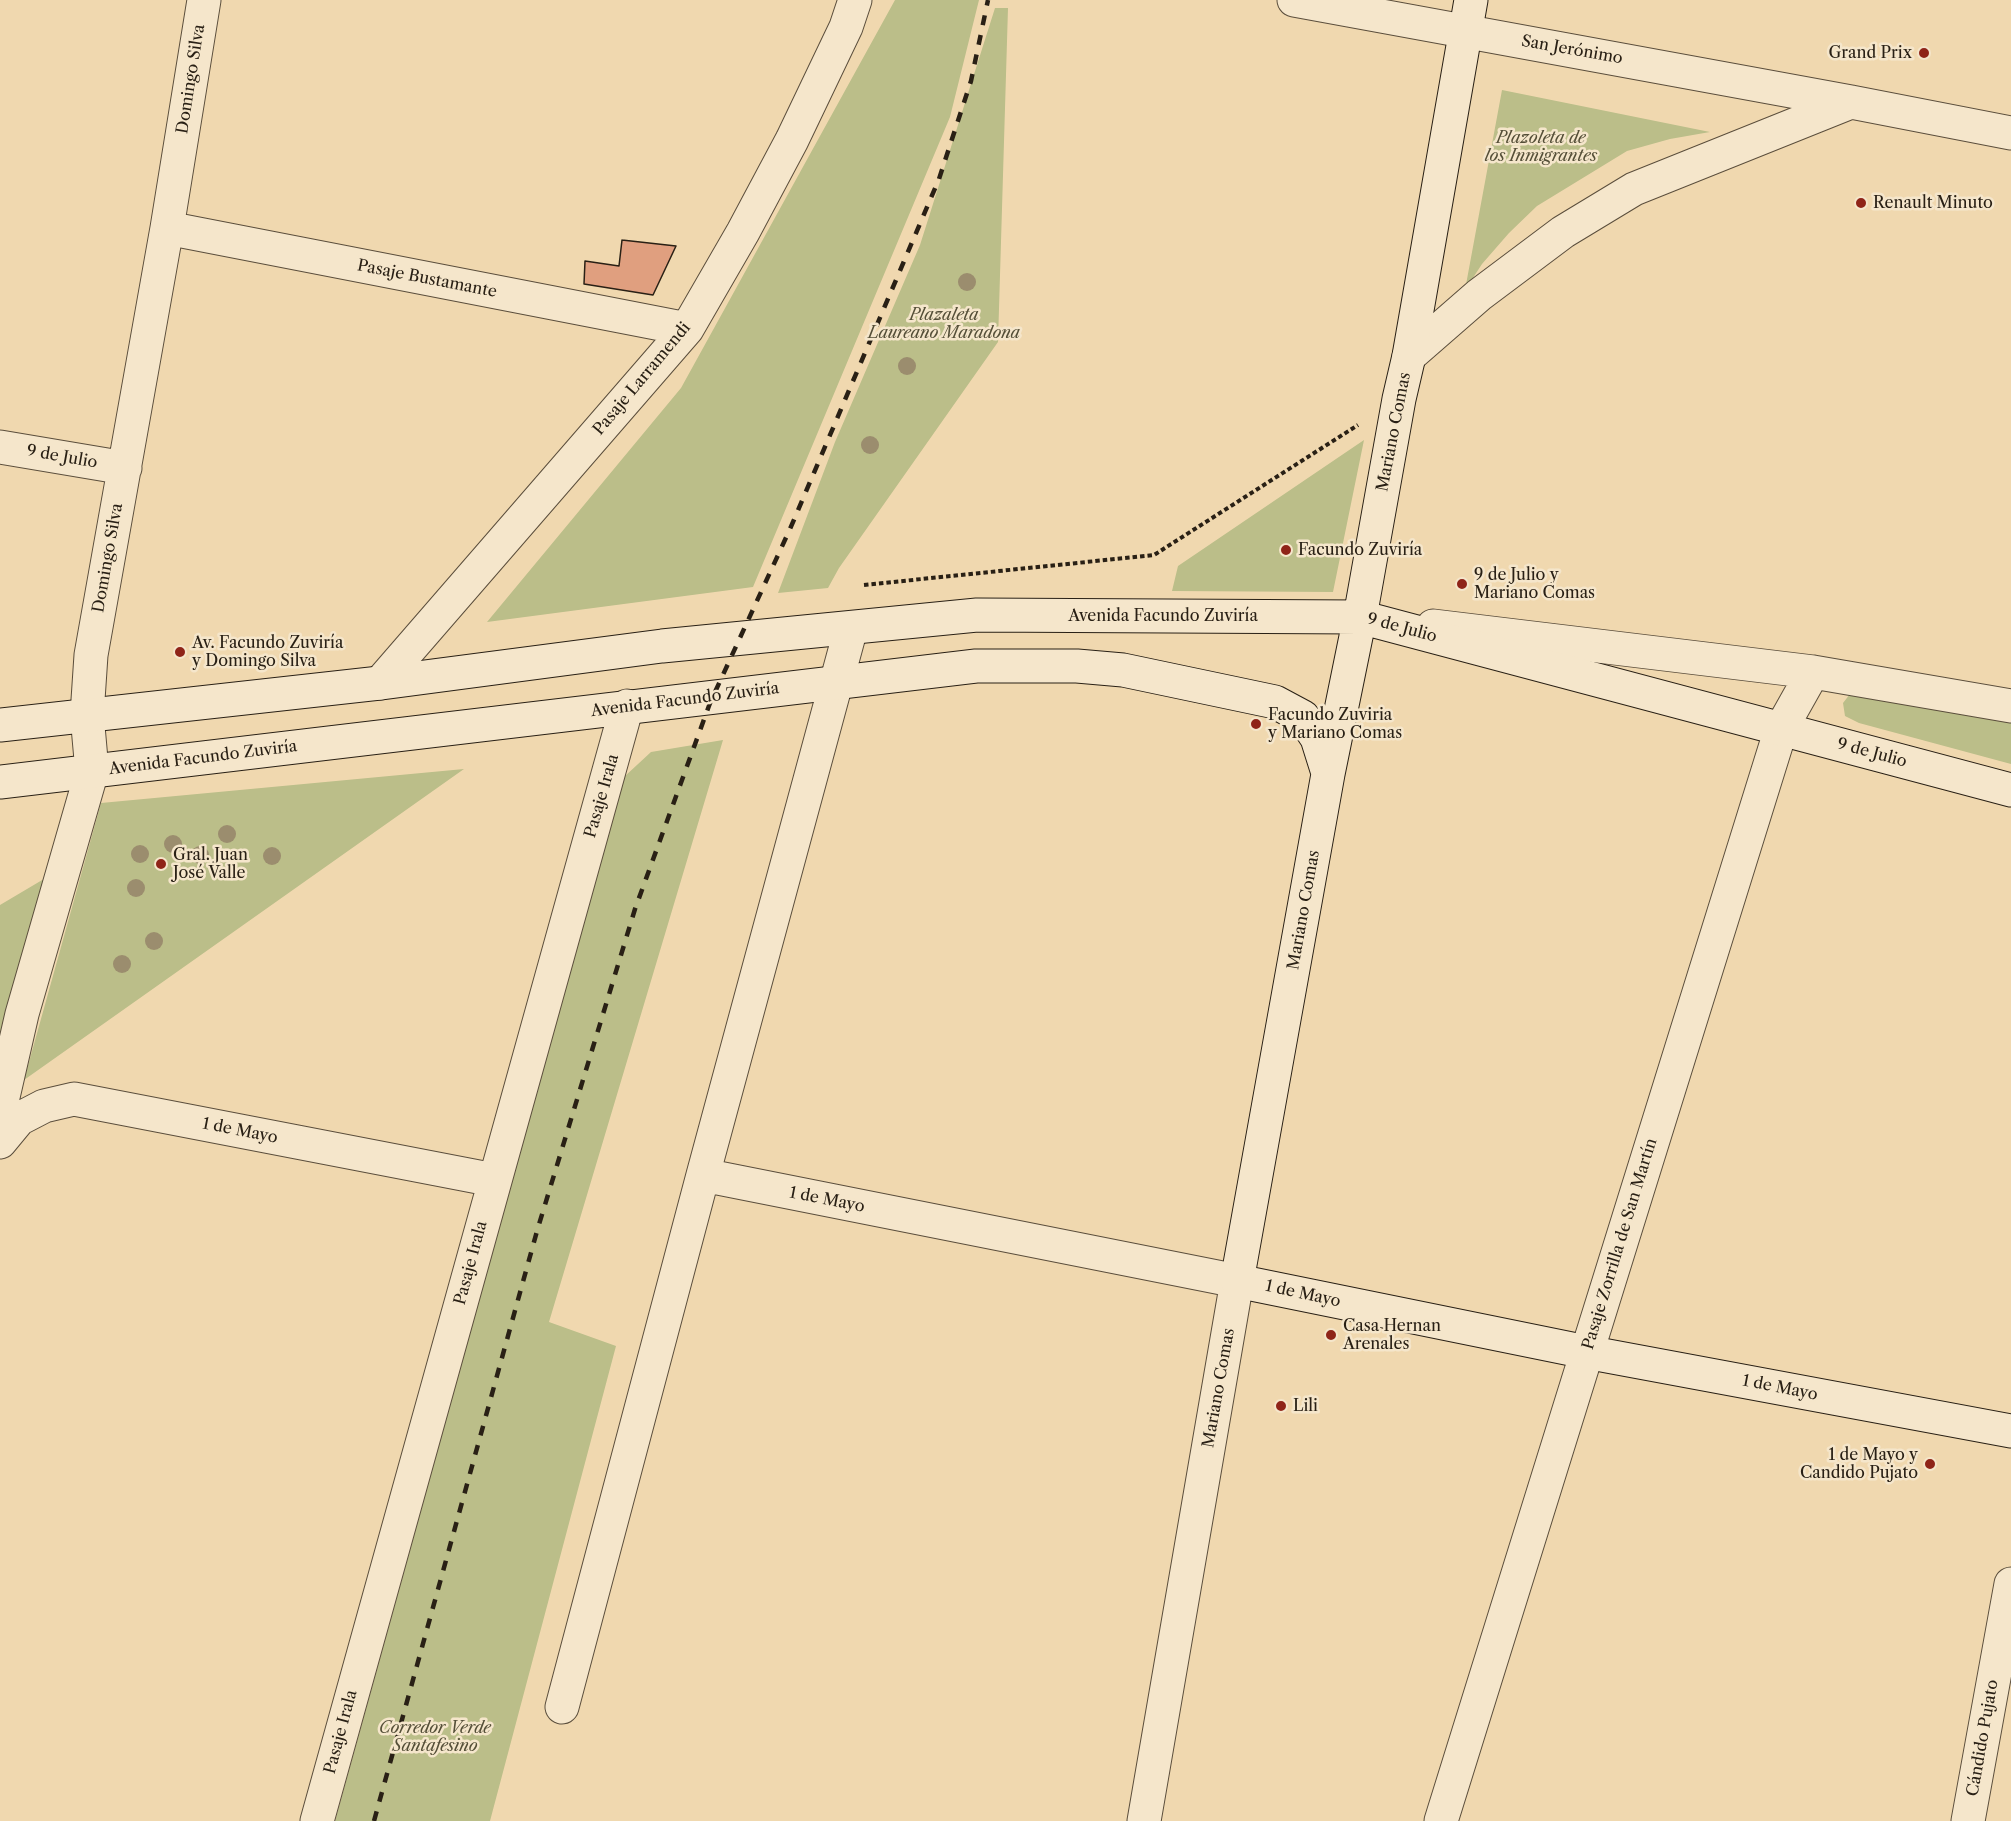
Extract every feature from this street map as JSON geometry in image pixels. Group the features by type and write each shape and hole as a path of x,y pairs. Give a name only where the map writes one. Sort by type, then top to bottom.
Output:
{"street":[{"name":"Domingo Silva","path":"0,1110 22,1014 92,771 87,715 91,656 167,228 204,0"},
{"name":"Pasaje Larramendi","path":"380,683 687,329 743,232 792,140 846,27 855,0"},
{"name":"San Jerónimo","path":"1294,0 1468,15 1851,102 2011,133"},
{"name":"Mariano Comas","path":"1144,1821 1237,1281 1328,774 1409,356 1468,15"},
{"path":"1409,356 1479,295 1563,232 1634,189 1851,102"},
{"name":"Pasaje Bustamante","path":"167,228 687,329"},
{"name":"9 de Julio","path":"0,447 124,468"},
{"name":"Avenida Facundo Zuviría","path":"0,725 380,683 662,646 977,615 1360,617"},
{"name":"9 de Julio","path":"1360,617 1813,672 2011,706"},
{"name":"9 de Julio","path":"1360,617 2011,790"},
{"path":"562,1707 851,628"},
{"name":"Avenida Facundo Zuviría","path":"0,782 976,666 1077,666 1123,670 1275,702 1303,717 1317,738 1328,774"},
{"name":"Pasaje Zorrilla de San Martín","path":"1441,1821 1781,729 1813,672"},
{"name":"Pasaje Irala","path":"316,1821 627,706"},
{"name":"1 de Mayo","path":"0,1142 19,1119 44,1106 74,1099 494,1180"},
{"name":"1 de Mayo","path":"703,1175 1586,1352 2011,1431"},
{"name":"Cándido Pujato","path":"1968,1821 2011,1584"}],"path":[{"path":"864,585 1154,555 1399,399"}],"green space":[{"path":"895,0 979,0 950,117 753,587 487,622 681,388"},
{"name":"Plazaleta Laureano Maradona","path":"995,8 1008,8 998,342 839,568 828,588 778,593 835,442 920,245"},
{"name":"Plazoleta de los Inmigrantes","path":"1502,90 1710,132 1670,139 1627,151 1537,206 1482,264 1465,290"},
{"path":"1364,440 1333,592 1172,591 1178,566"},
{"path":"1850,694 2011,717 2011,764 1859,723 1845,716 1843,703"},
{"name":"Corredor Verde Santafesino","path":"723,740 549,1322 616,1346 490,1821 335,1821 624,777 651,752"},
{"path":"464,769 24,1080 101,803"},
{"path":"54,873 0,1078 0,905"}],"building":[{"path":"622,240 676,246 653,295 584,284 585,261 619,266"}],"railway":[{"path":"374,1821 537,1231 635,909 710,703 790,529 939,179 971,81 988,0"}],"place":[{"name":"Grand Prix","path":"1924,53"},
{"name":"Renault Minuto","path":"1861,203"},
{"name":"Facundo Zuviría","path":"1286,550"},
{"name":"9 de Julio y Mariano Comas","path":"1462,584"},
{"name":"Av. Facundo Zuviría y Domingo Silva","path":"180,652"},
{"name":"Facundo Zuviria y Mariano Comas","path":"1256,724"},
{"name":"Gral. Juan José Valle","path":"161,864"},
{"name":"Casa Hernan Arenales","path":"1331,1335"},
{"name":"Lili","path":"1281,1406"},
{"name":"1 de Mayo y Candido Pujato","path":"1930,1464"}]}
